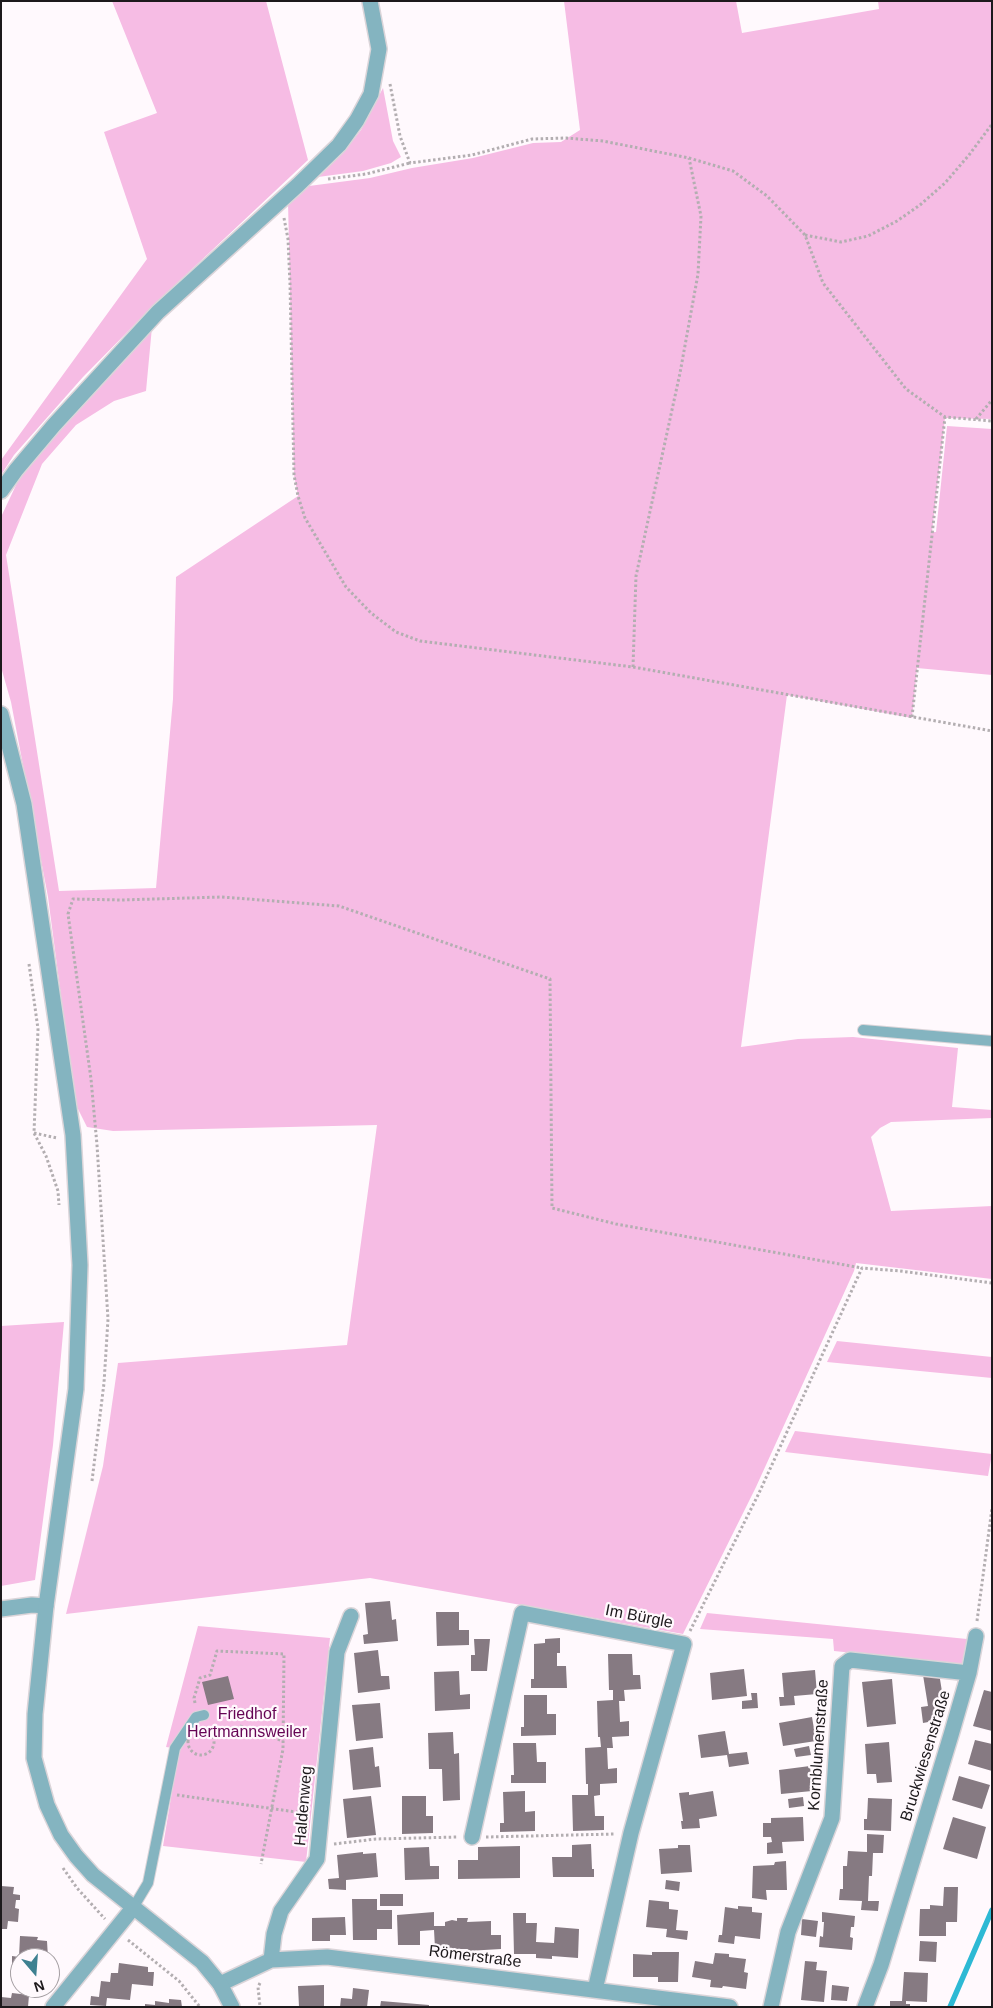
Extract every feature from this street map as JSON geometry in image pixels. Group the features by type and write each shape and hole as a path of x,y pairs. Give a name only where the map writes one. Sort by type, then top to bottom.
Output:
{"street":[{"path":"1,491 16,470 54,426 158,312 298,185 339,145 357,120 371,94 380,49 370,1"},
{"path":"1,714 24,804 72,1125 80,1264 76,1389 46,1606 35,1722 34,1758 44,1796 61,1835 76,1856 93,1875 202,1962 220,1984 232,2007"},
{"path":"1,1609 32,1605 46,1606"},
{"name":"Im Bürgle","path":"472,1837 522,1613 684,1644 632,1827 612,1908 595,1990"},
{"name":"Haldenweg","path":"271,1960 274,1934 281,1911 317,1859 337,1652 351,1616"},
{"name":"Bruckwiesenstraße","path":"865,2007 881,1966 969,1673 976,1636"},
{"name":"Kornblumenstraße","path":"771,2007 788,1932 832,1818 842,1666 850,1660 969,1673"},
{"path":"53,2007 133,1908"},
{"name":"Römerstraße","path":"220,1984 271,1960 327,1957 730,2007"}],"lane":[{"path":"862,1030 992,1041"},
{"path":"133,1908 148,1883 175,1748 200,1716"}],"path":[{"path":"388,76 400,136 410,163"},
{"path":"805,234 841,242 868,236 897,221 920,205 945,183 992,124"},
{"path":"298,185 331,178 366,174 410,163 472,155 532,139 566,138 603,141 689,158 732,171 767,196 805,234 823,284 906,389 945,417 992,421"},
{"path":"633,667 636,576 680,373 698,274 701,216 689,158"},
{"path":"279,202 288,240 295,482 305,518 346,587 371,613 396,632 420,641 633,667 912,718 992,730"},
{"path":"976,420 992,400"},
{"path":"912,718 945,417"},
{"path":"92,1481 104,1383 108,1319 92,1088 68,914 72,899 121,900 222,897 339,906 550,979 552,1208 616,1224 862,1268 992,1283"},
{"path":"29,962 38,1029 34,1133 46,1156 58,1191 59,1210"},
{"path":"684,1644 759,1492 862,1268"},
{"path":"976,1636 992,1508"},
{"path":"200,1716 194,1698 200,1678 210,1675 216,1651 284,1654 283,1741 261,1864"},
{"path":"240,1726 283,1741"},
{"path":"199,1729 207,1730 213,1736 213,1748 206,1753 198,1754 191,1749 190,1737 199,1729"},
{"path":"166,1793 272,1810 303,1813"},
{"path":"500,1837 608,1834"},
{"path":"344,1842 376,1839 472,1837"},
{"path":"61,1865 77,1888 115,1929 179,1981 200,2007"}],"green space":[{"path":"112,1 266,1 308,160 157,302 83,377 14,455 1,475 1,460 147,259 104,132 157,113"},
{"path":"564,1 736,1 742,33 879,9 878,1 992,1 992,419 945,418 932,532 936,532 947,426 992,429 992,675 917,668 912,718 787,695 741,1047 798,1039 853,1037 958,1048 952,1107 992,1110 992,1118 891,1122 880,1128 871,1137 891,1211 992,1206 992,1279 856,1263 756,1487 683,1634 370,1578 66,1614 103,1466 118,1363 347,1345 377,1125 113,1131 87,1127 75,1103 48,897 11,702 1,667 1,517 25,466 152,327 146,391 114,401 76,425 42,464 6,555 59,891 156,888 173,699 176,577 298,496 294,475 288,201 309,186 370,178 412,168 473,158 533,143 561,142 580,130"},
{"path":"383,88 393,141 401,157 391,163 363,171 318,177 346,149 361,130"},
{"path":"64,1322 53,1445 35,1580 1,1586 1,1326"},
{"path":"837,1341 992,1357 992,1378 827,1362"},
{"path":"795,1431 992,1454 988,1476 785,1452"},
{"path":"707,1613 967,1639 962,1664 834,1651 833,1639 700,1629"},
{"name":"Friedhof Hertmannsweiler","path":"198,1626 330,1638 306,1862 163,1846 179,1749 166,1747"}],"building":[{"path":"390,1601 392,1620 396,1619 398,1641 364,1644 363,1635 368,1634 365,1603"},
{"path":"436,1612 459,1612 459,1630 469,1630 469,1645 437,1646"},
{"path":"560,1638 560,1653 557,1653 557,1666 566,1666 567,1688 531,1688 531,1679 534,1679 534,1644 545,1643 545,1639"},
{"path":"474,1639 490,1639 487,1671 471,1671 471,1655 475,1655"},
{"path":"378,1650 381,1676 389,1676 390,1689 358,1693 354,1653"},
{"path":"608,1654 632,1654 633,1675 640,1675 641,1689 624,1690 625,1701 619,1701 620,1722 629,1721 629,1736 612,1737 613,1748 607,1748 608,1769 617,1768 617,1783 600,1784 600,1795 594,1796 595,1816 604,1816 604,1830 573,1831 572,1795 588,1795 585,1748 601,1747 600,1737 598,1737 597,1701 613,1700 613,1690 609,1690"},
{"path":"744,1669 747,1696 712,1700 710,1673"},
{"path":"815,1670 817,1694 794,1696 795,1705 780,1706 779,1697 784,1697 782,1673"},
{"path":"459,1671 460,1695 470,1694 470,1709 435,1711 434,1672"},
{"path":"939,1673 944,1704 936,1705 939,1720 923,1723 921,1707 928,1706 923,1675"},
{"path":"228,1676 234,1699 208,1705 202,1682"},
{"path":"892,1679 896,1724 867,1727 862,1682"},
{"path":"984,1690 992,1692 992,1731 973,1726"},
{"path":"751,1693 757,1693 758,1708 742,1709 742,1701 752,1700"},
{"path":"524,1695 547,1695 547,1714 556,1714 556,1735 521,1736 521,1727 524,1727"},
{"path":"380,1703 383,1738 356,1741 352,1705"},
{"path":"812,1717 816,1741 783,1746 779,1723"},
{"path":"725,1731 729,1754 747,1752 749,1764 729,1767 727,1755 701,1758 698,1735"},
{"path":"453,1732 454,1754 459,1753 460,1800 443,1801 442,1769 429,1769 428,1733"},
{"path":"975,1740 992,1744 992,1771 968,1764"},
{"path":"889,1742 892,1782 877,1783 876,1774 867,1774 865,1744"},
{"path":"513,1743 536,1743 537,1762 546,1762 546,1783 511,1783 511,1775 514,1775"},
{"path":"809,1746 811,1755 796,1757 794,1749"},
{"path":"373,1747 375,1767 379,1766 381,1787 353,1790 349,1750"},
{"path":"810,1766 812,1791 781,1794 779,1770"},
{"path":"959,1776 990,1785 982,1809 952,1800"},
{"path":"525,1791 525,1812 535,1811 535,1831 500,1832 500,1823 504,1823 503,1792"},
{"path":"713,1791 717,1816 699,1819 700,1828 682,1829 681,1821 683,1821 679,1793 689,1792 689,1795"},
{"path":"371,1796 376,1835 347,1838 343,1799"},
{"path":"402,1796 426,1796 426,1816 433,1816 433,1833 402,1834"},
{"path":"803,1797 804,1806 789,1808 788,1799"},
{"path":"868,1798 892,1799 891,1831 864,1830 864,1819 867,1819"},
{"path":"803,1817 804,1841 782,1842 783,1853 767,1854 767,1843 772,1842 771,1837 763,1837 763,1823 771,1823 771,1818"},
{"path":"953,1817 986,1827 977,1859 943,1849"},
{"path":"867,1834 884,1835 883,1853 873,1853 872,1876 869,1876 868,1901 879,1901 878,1911 861,1910 862,1901 839,1900 840,1889 843,1889 843,1866 847,1866 848,1851 867,1852"},
{"path":"591,1844 594,1877 553,1877 552,1857 572,1857 572,1845"},
{"path":"678,1845 690,1845 692,1872 661,1874 659,1849 678,1848"},
{"path":"520,1846 520,1878 458,1879 458,1860 478,1860 478,1847"},
{"path":"429,1847 430,1866 439,1866 439,1879 405,1880 404,1848"},
{"path":"363,1852 363,1854 376,1853 378,1877 346,1880 346,1890 329,1889 328,1879 339,1878 337,1855"},
{"path":"786,1861 787,1890 766,1890 767,1900 752,1898 753,1866 774,1865 775,1862"},
{"path":"666,1880 680,1882 679,1891 665,1889"},
{"path":"1,1886 14,1887 13,1894 20,1895 20,1900 16,1900 15,1908 19,1909 18,1922 8,1921 7,1929 1,1929"},
{"path":"944,1887 958,1887 957,1922 946,1922 946,1936 919,1936 920,1909 930,1909 930,1905 943,1906"},
{"path":"380,1894 403,1894 403,1906 380,1906"},
{"path":"352,1899 377,1899 377,1910 392,1910 392,1929 377,1929 377,1940 353,1940"},
{"path":"649,1900 669,1902 669,1909 678,1910 676,1930 688,1931 687,1940 666,1937 667,1929 646,1927"},
{"path":"738,1906 752,1907 752,1912 762,1913 760,1939 735,1936 734,1944 718,1942 719,1935 722,1935 725,1907 738,1909"},
{"path":"434,1912 434,1926 445,1926 445,1922 457,1921 457,1918 468,1918 467,1922 491,1921 491,1935 501,1935 501,1949 467,1951 468,1949 457,1949 457,1951 445,1951 445,1948 435,1948 434,1930 420,1931 420,1945 398,1945 397,1915"},
{"path":"822,1912 855,1916 854,1927 851,1927 850,1937 853,1938 852,1950 819,1947 820,1936 823,1937 824,1922 822,1922"},
{"path":"513,1913 526,1913 526,1923 537,1923 536,1942 554,1943 555,1927 579,1929 578,1958 552,1956 552,1959 536,1958 536,1954 514,1954"},
{"path":"345,1917 346,1935 330,1935 330,1941 312,1941 312,1918"},
{"path":"802,1919 818,1921 816,1937 801,1935"},
{"path":"20,1936 38,1937 37,1940 47,1941 47,1948 19,1948"},
{"path":"920,1941 937,1942 936,1962 919,1961"},
{"path":"652,1952 679,1952 678,1982 658,1982 658,1977 633,1977 633,1954 652,1955"},
{"path":"715,1953 729,1954 729,1957 746,1959 744,1972 748,1973 746,1989 723,1986 722,1988 710,1987 711,1980 692,1977 695,1961 713,1964"},
{"path":"805,1961 817,1962 816,1970 827,1971 824,2002 801,2000"},
{"path":"119,1963 148,1967 148,1972 154,1972 153,1986 132,1984 130,2000 107,1998 106,2006 90,2005 91,1996 99,1997 101,1981 110,1982 111,1973 118,1973"},
{"path":"904,1972 928,1973 927,2002 906,2001 906,2004 910,2004 910,2007 890,2007 890,2001 902,2001"},
{"path":"324,1985 324,2007 299,2007 298,1986"},
{"path":"832,1985 849,1987 847,2001 831,2000"},
{"path":"353,1988 369,1990 367,2007 340,2007 341,1998 352,1999"},
{"path":"1,1997 29,1998 28,2007 1,2007"},
{"path":"169,1999 181,2000 182,2007 145,2007 145,2004 155,2005 155,2001 169,2003"},
{"path":"381,2001 429,2005 429,2007 380,2007"}],"waterway":[{"path":"950,2007 992,1910"}]}
